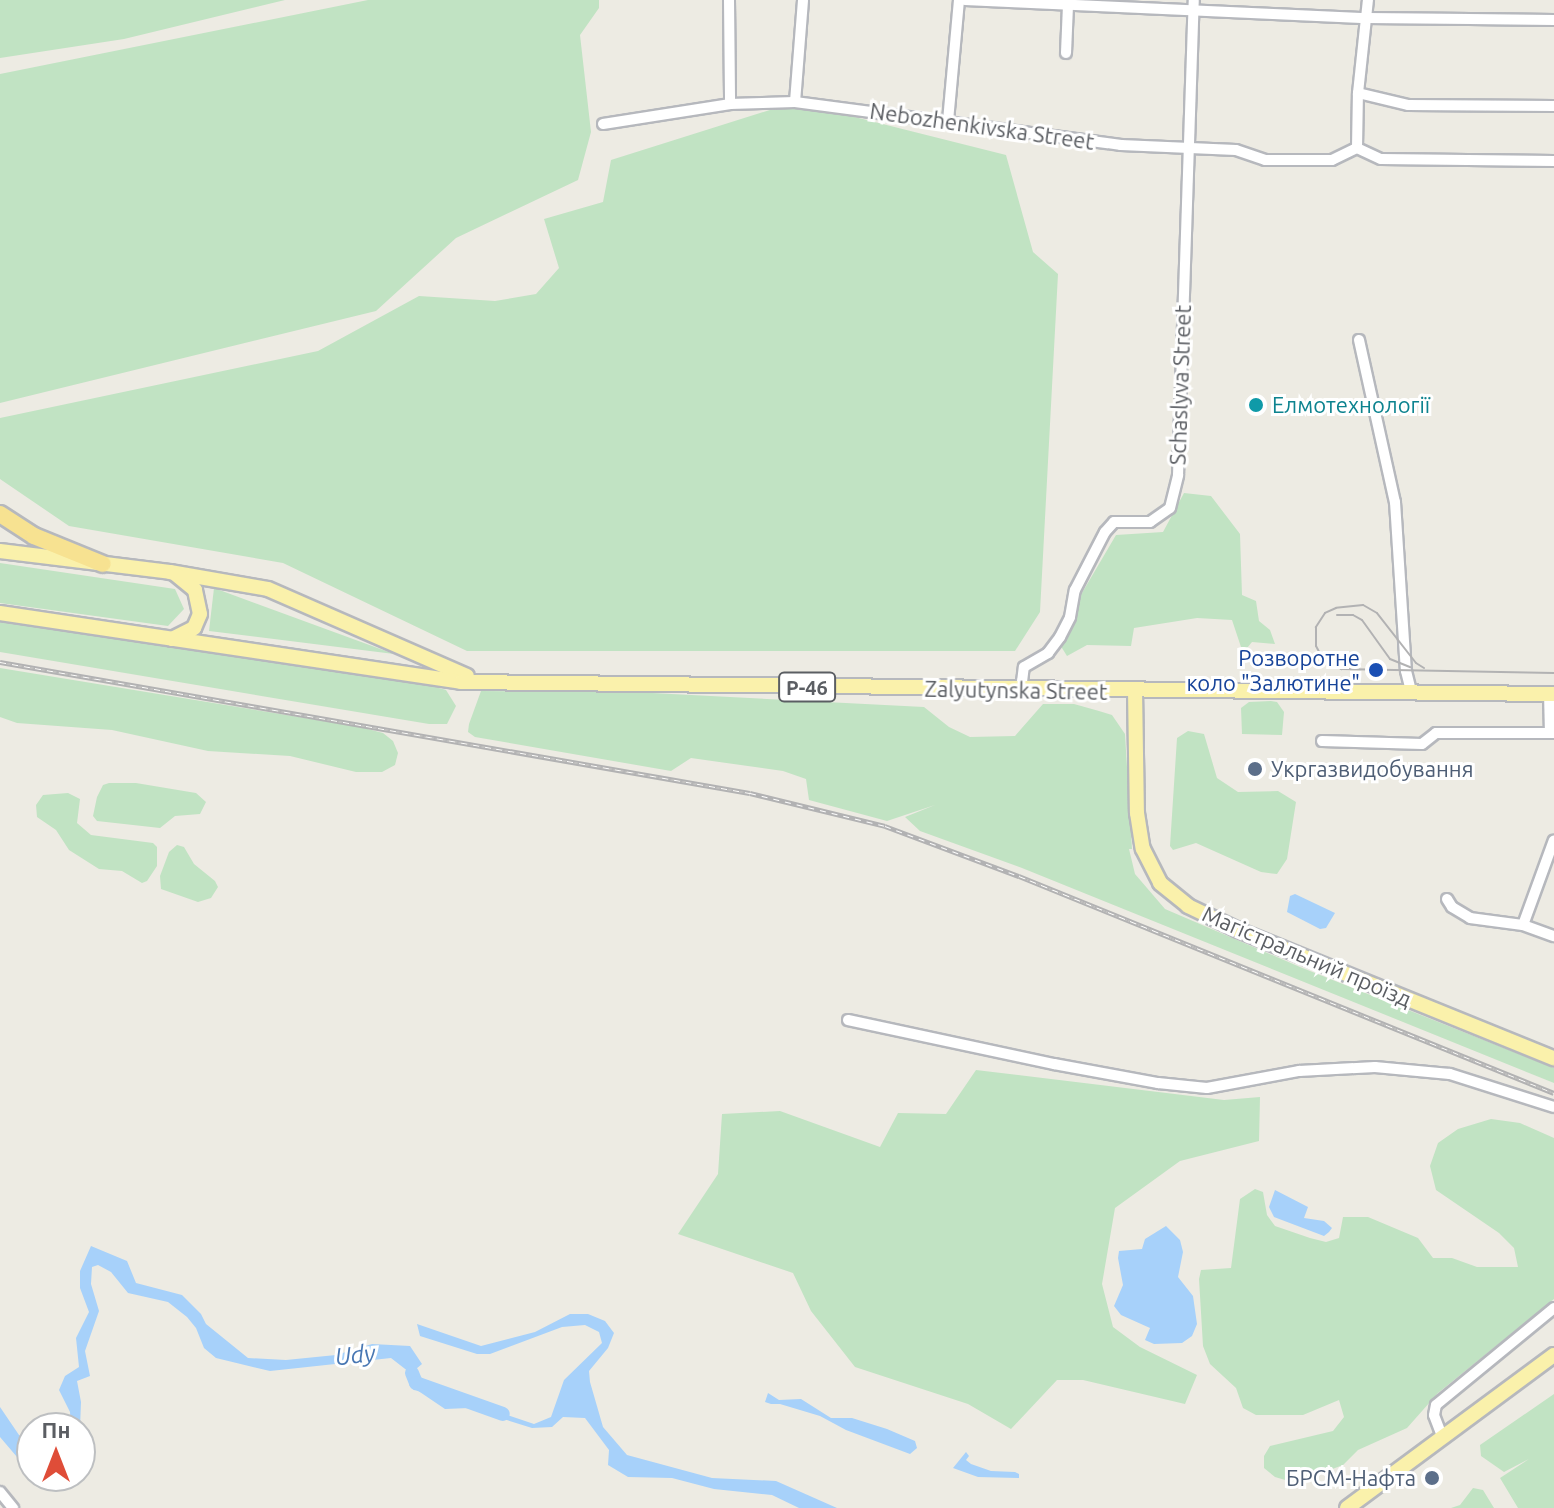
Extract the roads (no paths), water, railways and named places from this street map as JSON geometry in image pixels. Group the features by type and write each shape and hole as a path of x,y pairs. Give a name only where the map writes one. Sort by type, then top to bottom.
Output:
{"highway":[{"path":"0,514 34,536 103,564"}],"main road":[{"name":"Р-46","path":"0,551 170,572 281,593 440,666 478,680"},
{"path":"164,639 190,632 200,614 195,590 170,572"},
{"name":"Р-46","path":"0,613 461,682 478,680"},
{"name":"Zalyutynska Street","path":"478,680 1021,690 1551,694"},
{"name":"Магістральний проїзд","path":"1135,690 1137,813 1143,849 1160,883 1188,906 1238,930 1554,1058"},
{"path":"1347,1508 1554,1355"}],"street":[{"path":"729,0 730,104"},
{"path":"795,102 803,0"},
{"path":"948,121 959,0"},
{"path":"965,0 1068,5 1194,5 1367,18 1554,20"},
{"path":"1368,0 1358,93 1357,148 1381,159 1554,161"},
{"path":"1066,53 1068,5"},
{"name":"Schaslyva Street","path":"1021,690 1024,667 1048,653 1060,637 1070,617 1075,590 1105,532 1114,522 1150,522 1170,508 1178,475 1194,5"},
{"path":"1358,93 1408,105 1554,106"},
{"name":"Nebozhenkivska Street","path":"603,124 730,104 795,102 1121,145 1236,150 1265,160 1305,163 1332,160 1357,148"},
{"path":"1359,340 1395,502 1411,691"},
{"path":"1322,741 1422,744 1436,733 1552,733 1551,694"},
{"path":"1523,925 1554,840"},
{"path":"1447,899 1452,907 1470,918 1523,925 1554,936"},
{"path":"848,1020 1158,1083 1207,1088 1299,1071 1375,1067 1450,1074 1554,1107"},
{"path":"1442,1436 1434,1415 1436,1405 1554,1308"},
{"path":"2,1494 13,1508"}],"water":[{"path":"1295,894 1335,913 1326,928 1320,929 1287,912 1290,896"},
{"path":"1275,1190 1308,1207 1304,1218 1324,1221 1332,1228 1324,1236 1274,1217 1269,1207"},
{"path":"1166,1226 1180,1240 1183,1252 1178,1277 1193,1296 1197,1324 1192,1336 1182,1343 1154,1344 1145,1340 1150,1328 1121,1315 1114,1306 1123,1285 1118,1258 1119,1251 1142,1249 1145,1239"},
{"path":"91,1246 127,1261 136,1283 182,1295 201,1314 206,1324 248,1358 286,1360 336,1355 372,1344 410,1346 422,1364 416,1369 417,1379 428,1389 455,1403 477,1405 534,1424 551,1417 564,1380 602,1343 599,1332 585,1325 562,1327 490,1354 477,1354 420,1336 417,1324 481,1346 535,1332 570,1314 588,1314 605,1321 614,1333 608,1348 589,1371 590,1382 603,1427 627,1455 712,1478 776,1481 837,1508 799,1508 772,1495 714,1489 672,1478 628,1477 608,1465 609,1450 585,1418 563,1417 552,1427 532,1428 469,1408 445,1409 411,1386 409,1372 391,1358 270,1371 216,1358 204,1348 196,1328 187,1317 168,1302 128,1293 111,1272 98,1265 92,1267 91,1284 99,1311 85,1351 90,1376 77,1381 81,1412 70,1412 59,1390 65,1376 79,1367 76,1338 89,1312 80,1288 80,1271"},
{"path":"768,1393 779,1400 801,1399 831,1418 852,1418 887,1429 915,1441 917,1448 910,1454 846,1430 820,1416 765,1402"},
{"path":"0,1407 16,1431 16,1456 0,1437"},
{"path":"966,1452 969,1456 966,1460 971,1464 991,1471 1015,1472 1019,1478 978,1477 953,1468"}],"waterway":[{"name":"Udy","path":"412,1373 416,1383 503,1414"}],"tram line":[{"path":"1424,668 1416,663 1377,613 1363,605 1336,608 1325,613 1316,627 1316,646 1323,659 1341,669 1554,673"},
{"path":"1337,615 1353,615 1362,620 1390,659 1410,667"}],"railway":[{"path":"0,662 750,793 885,826 1019,876 1554,1093"}],"place":[{"name":"Елмотехнології","path":"1256,405"},
{"name":"Розворотне коло \"Залютине\"","path":"1376,670"},
{"name":"Укргазвидобування","path":"1255,769"},
{"name":"БРСМ-Нафта","path":"1432,1478"}]}
